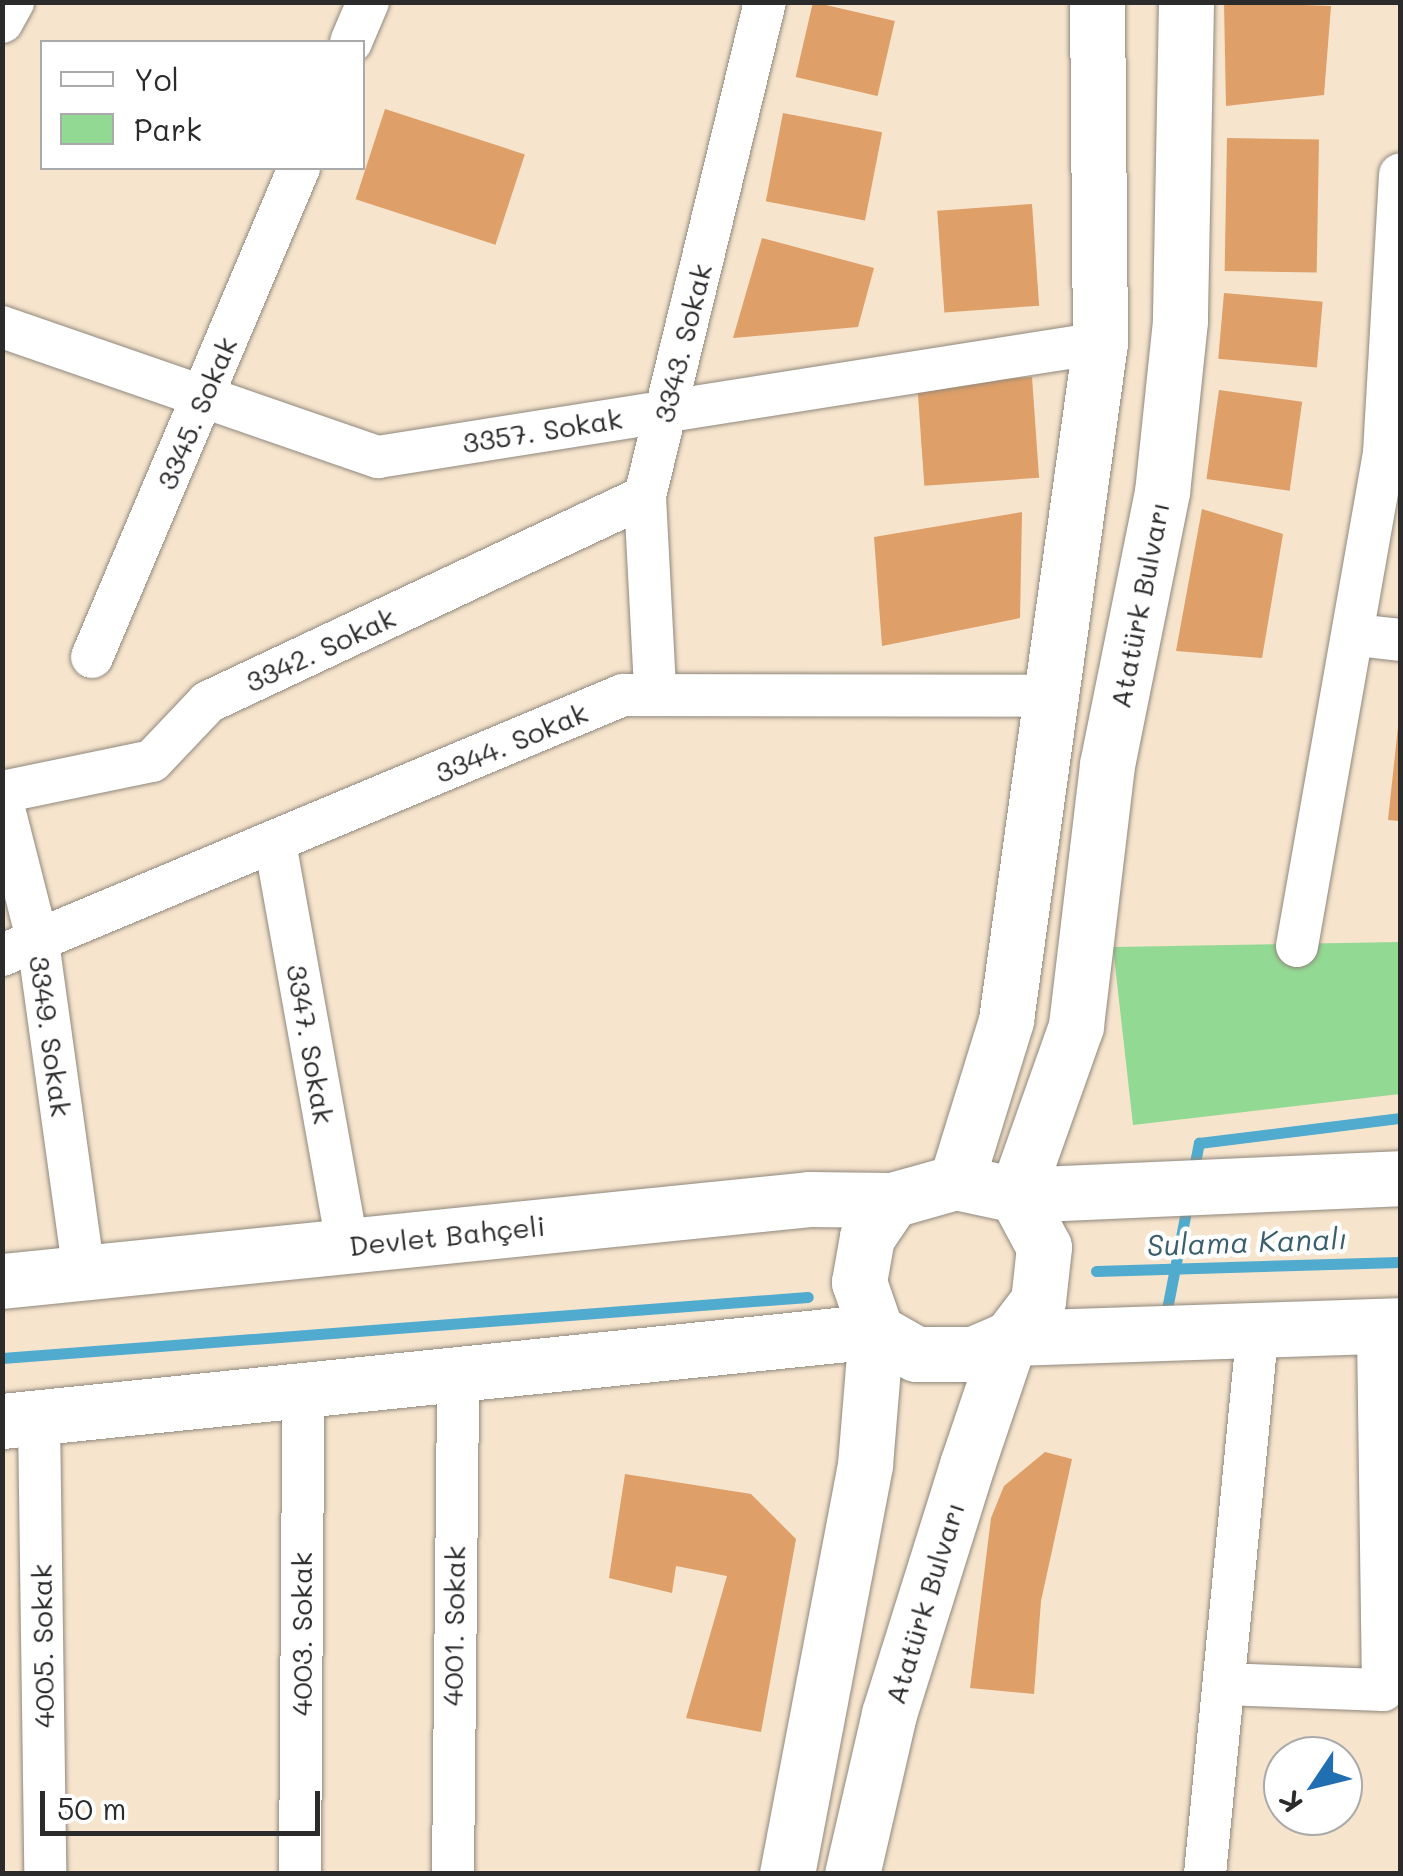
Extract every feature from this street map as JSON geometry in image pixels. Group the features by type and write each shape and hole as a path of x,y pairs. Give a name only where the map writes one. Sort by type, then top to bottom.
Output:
{"main road":[{"path":"956,1182 1006,1020 1100,344 1096,2"},
{"name":"Atatürk Bulvarı","path":"1016,1195 1076,1026 1108,765 1162,492 1180,321 1186,2"},
{"path":"787,1874 865,1465 876,1331 859,1282 867,1238 892,1200 956,1182 1016,1195 1400,1178"},
{"path":"1010,1338 1038,1301 1044,1247 1016,1195"},
{"name":"Devlet Bahçeli","path":"2,1281 810,1198 892,1200"},
{"path":"21,1420 458,1378 876,1331 916,1354 973,1354 1010,1338 1389,1326"},
{"name":"Atatürk Bulvarı","path":"852,1874 889,1714 1010,1338"}],"street":[{"path":"2,22 13,2"},
{"path":"352,40 368,2"},
{"name":"3343. Sokak","path":"655,688 645,496 765,2"},
{"name":"3345. Sokak","path":"92,658 298,170"},
{"path":"1298,946 1356,636 1397,321 1400,174"},
{"name":"3357. Sokak","path":"2,327 378,457 1100,344"},
{"name":"3342. Sokak","path":"2,792 152,761 208,702 645,496"},
{"path":"1356,636 1400,640"},
{"name":"3344. Sokak","path":"20,949 655,688 1052,696"},
{"name":"3349. Sokak","path":"2,801 20,949 84,1273"},
{"name":"3347. Sokak","path":"275,843 348,1244"},
{"path":"1224,1684 1383,1690 1389,1326"},
{"path":"1205,1874 1258,1328"},
{"name":"4001. Sokak","path":"453,1874 458,1378"},
{"name":"4003. Sokak","path":"300,1874 303,1394"},
{"name":"4005. Sokak","path":"21,1420 45,1874"}],"green space":[{"path":"1400,942 1400,1094 1133,1125 1113,947"}],"building":[{"path":"813,2 895,21 878,96 796,77"},
{"path":"1224,2 1331,6 1324,95 1226,106"},
{"path":"385,109 525,154 495,245 356,199"},
{"path":"783,113 882,132 865,221 766,201"},
{"path":"1227,138 1319,140 1317,273 1225,271"},
{"path":"1032,204 1039,306 944,312 937,211"},
{"path":"762,238 874,268 858,327 733,338"},
{"path":"1224,293 1323,302 1317,367 1218,359"},
{"path":"1032,377 1039,478 924,486 917,385"},
{"path":"1219,390 1302,402 1290,491 1206,479"},
{"path":"1202,509 1283,534 1262,658 1176,651"},
{"path":"1022,512 1020,618 882,646 874,537"},
{"path":"1400,728 1400,821 1388,820"},
{"path":"1045,1452 1072,1459 1041,1601 1034,1694 970,1688 991,1518 1004,1486"},
{"path":"625,1474 751,1494 796,1539 761,1732 686,1718 727,1576 676,1566 672,1593 609,1578"}],"waterway":[{"path":"1193,1173 1199,1143 1400,1118"},
{"path":"1167,1309 1188,1201"},
{"name":"Sulama Kanalı","path":"1096,1271 1400,1262"},
{"path":"2,1358 808,1297"}]}
